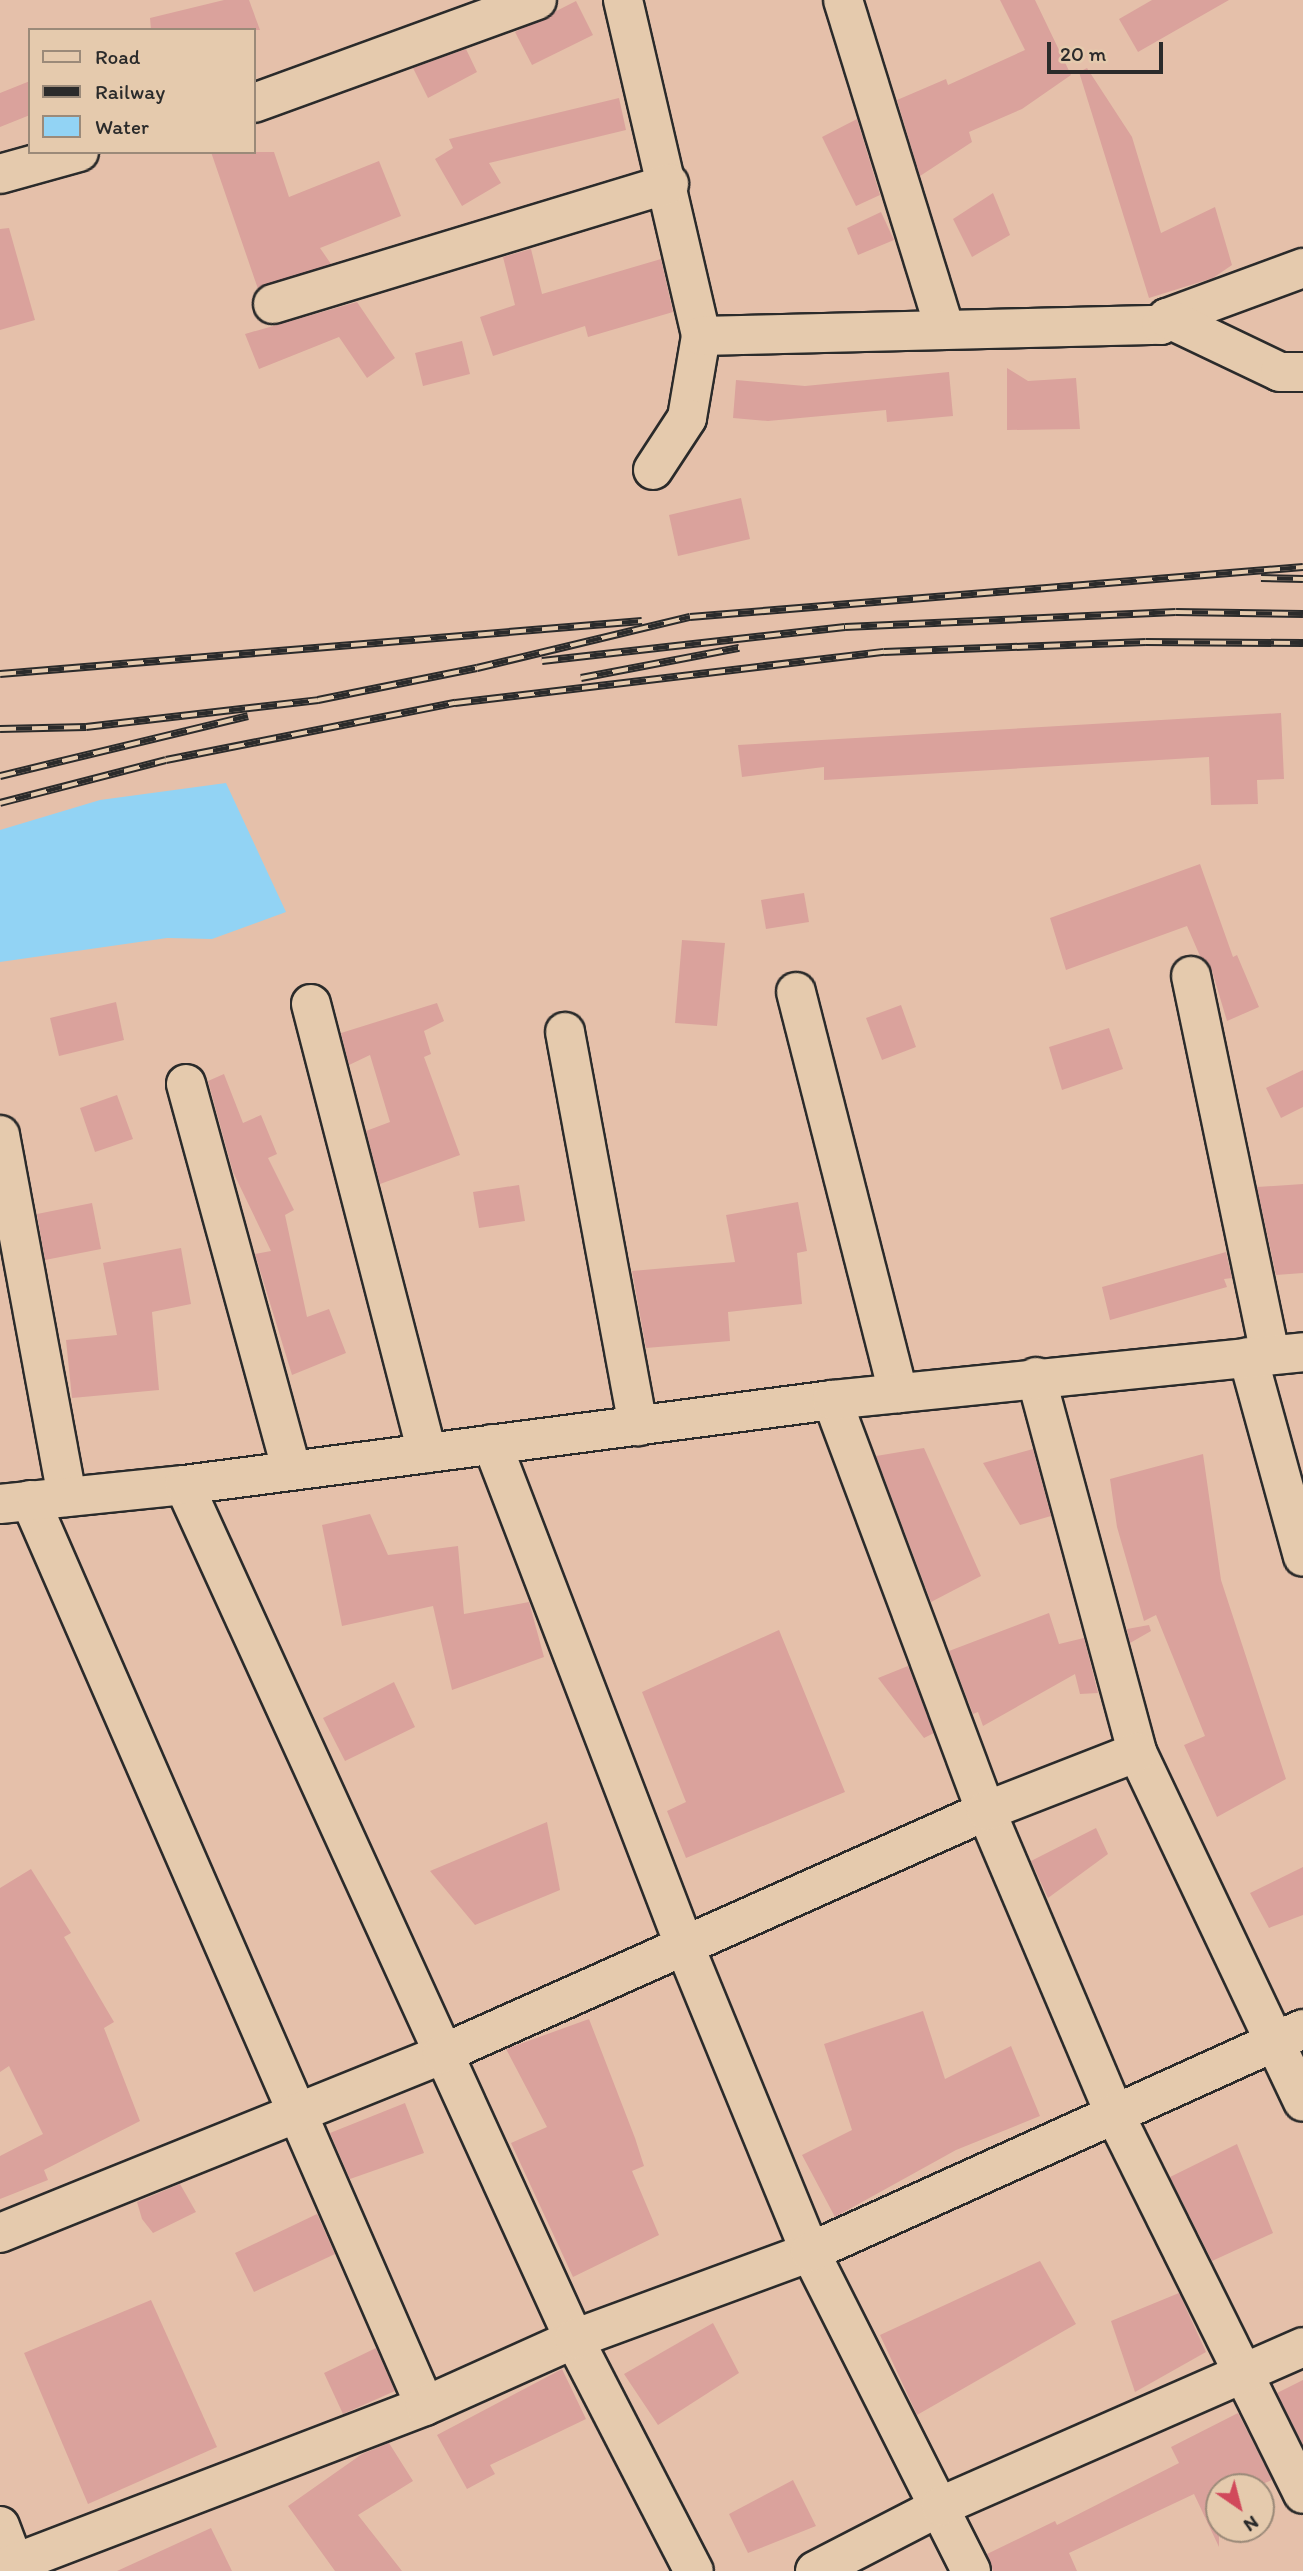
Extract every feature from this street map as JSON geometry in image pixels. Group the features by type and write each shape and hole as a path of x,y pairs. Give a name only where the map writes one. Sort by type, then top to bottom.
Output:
{"street":[{"path":"256,102 537,0"},
{"path":"623,0 669,184 701,336 687,418 653,470"},
{"path":"844,0 945,330"},
{"path":"0,174 72,154"},
{"path":"273,304 669,184"},
{"path":"701,336 1161,326 1167,318 1303,268"},
{"path":"1167,318 1280,372 1303,372"},
{"path":"1191,976 1274,1355 1303,1557"},
{"path":"796,992 898,1393"},
{"path":"311,1004 427,1453"},
{"path":"565,1032 638,1426"},
{"path":"186,1084 292,1471"},
{"path":"0,1135 32,1500 295,2112 425,2406"},
{"path":"32,1500 184,1485 832,1400 1036,1377 1274,1355"},
{"path":"1036,1377 1137,1752 1289,2036 1303,2102"},
{"path":"832,1400 986,1811 1114,2113 1246,2371 1303,2494"},
{"path":"492,1444 685,1947 810,2252 941,2506 971,2571"},
{"path":"184,1485 574,2339 694,2571"},
{"path":"0,2233 442,2054 986,1811 1137,1752"},
{"path":"0,2526 10,2568 425,2406 574,2339 810,2252 1289,2036"},
{"path":"815,2571 941,2506 1303,2347"}],"water":[{"path":"226,783 286,912 212,939 167,938 0,962 0,830 100,800"}],"building":[{"path":"224,0 249,0 260,30 151,28 150,18"},
{"path":"1000,0 1035,0 1071,75 1022,109 969,132 972,142 920,176 897,100 946,79 948,85 1025,50"},
{"path":"1152,0 1229,0 1138,52 1119,19"},
{"path":"576,1 593,35 532,65 515,32"},
{"path":"466,49 477,72 428,98 413,68"},
{"path":"1087,68 1132,137 1161,233 1215,207 1232,265 1213,278 1149,298 1079,72"},
{"path":"28,82 28,116 0,127 0,93"},
{"path":"619,98 626,130 489,163 501,183 462,206 435,159 453,148 449,139"},
{"path":"857,119 880,195 856,206 822,137"},
{"path":"274,152 289,197 379,161 401,216 320,248 331,264 258,289 212,154"},
{"path":"993,193 1010,235 972,257 953,219"},
{"path":"881,212 894,240 858,255 847,228"},
{"path":"9,228 35,320 0,330 0,229"},
{"path":"531,249 542,294 661,259 673,312 588,337 585,326 493,356 480,317 515,305 503,257"},
{"path":"357,302 395,358 367,378 339,337 259,369 245,334"},
{"path":"462,341 470,374 423,386 415,353"},
{"path":"1007,368 1028,381 1076,378 1080,429 1007,430"},
{"path":"949,372 953,416 887,422 886,410 768,421 733,418 736,380 805,386"},
{"path":"741,498 750,539 678,556 669,515"},
{"path":"1281,713 1284,779 1257,780 1258,804 1211,805 1209,757 824,780 824,767 742,777 738,745"},
{"path":"1200,864 1233,957 1237,955 1259,1007 1227,1021 1212,971 1200,956 1187,926 1066,970 1050,918"},
{"path":"804,893 809,922 766,929 761,900"},
{"path":"682,940 725,943 717,1026 675,1023"},
{"path":"116,1002 124,1040 59,1056 50,1018"},
{"path":"437,1003 444,1021 424,1031 431,1054 424,1057 460,1155 380,1184 366,1131 390,1122 370,1055 349,1065 341,1033"},
{"path":"901,1005 916,1047 882,1060 866,1018"},
{"path":"1109,1028 1123,1069 1062,1090 1049,1047"},
{"path":"1303,1070 1303,1107 1281,1118 1266,1088"},
{"path":"224,1074 243,1123 261,1115 277,1154 268,1158 294,1210 285,1215 307,1317 329,1309 346,1353 292,1375 255,1254 271,1251 233,1172 208,1081"},
{"path":"117,1095 133,1139 95,1152 80,1108"},
{"path":"1303,1184 1303,1273 1276,1275 1257,1187"},
{"path":"519,1185 525,1221 479,1228 473,1192"},
{"path":"798,1202 807,1251 797,1253 802,1304 728,1312 730,1341 646,1348 632,1271 735,1262 726,1215"},
{"path":"92,1203 101,1249 45,1260 37,1214"},
{"path":"181,1248 191,1304 152,1312 159,1390 72,1398 66,1340 117,1335 103,1263"},
{"path":"1226,1252 1232,1278 1224,1279 1227,1287 1110,1320 1102,1287"},
{"path":"924,1448 981,1576 931,1602 876,1456"},
{"path":"1033,1449 1051,1516 1020,1525 983,1463"},
{"path":"1203,1454 1221,1580 1286,1779 1217,1817 1184,1745 1205,1736 1156,1615 1144,1621 1117,1527 1110,1479"},
{"path":"370,1514 388,1555 458,1546 464,1614 529,1602 544,1657 452,1690 433,1606 342,1626 322,1525"},
{"path":"1049,1613 1059,1644 1084,1638 1098,1693 1080,1694 1075,1674 983,1726 978,1712 973,1714 949,1651"},
{"path":"1149,1625 1151,1631 1130,1643 1127,1629"},
{"path":"779,1630 845,1792 686,1858 667,1811 686,1802 642,1692"},
{"path":"908,1666 934,1733 924,1738 878,1678"},
{"path":"394,1682 415,1727 345,1761 323,1718"},
{"path":"547,1822 560,1890 475,1925 430,1871"},
{"path":"1096,1828 1108,1854 1048,1898 1031,1861"},
{"path":"1303,1867 1303,1915 1269,1928 1250,1893"},
{"path":"31,1869 71,1933 64,1937 114,2022 104,2028 140,2121 44,2170 48,2180 0,2199 0,2156 43,2134 9,2066 0,2072 0,1888"},
{"path":"923,2011 945,2079 1011,2046 1040,2116 956,2150 835,2217 802,2155 852,2130 824,2044"},
{"path":"589,2019 635,2138 644,2166 632,2171 659,2235 573,2277 511,2143 547,2127 506,2049"},
{"path":"405,2103 424,2153 350,2179 330,2133"},
{"path":"1237,2144 1273,2233 1212,2261 1170,2177"},
{"path":"180,2184 196,2212 153,2233 142,2219 137,2202"},
{"path":"317,2214 335,2254 254,2292 235,2253"},
{"path":"1040,2261 1076,2324 917,2415 880,2335"},
{"path":"1179,2293 1206,2352 1135,2392 1111,2321"},
{"path":"151,2300 217,2447 88,2504 24,2353"},
{"path":"713,2323 739,2373 658,2425 624,2374"},
{"path":"376,2348 395,2391 343,2414 324,2373"},
{"path":"562,2369 586,2419 490,2465 495,2474 467,2489 437,2435"},
{"path":"1303,2380 1303,2445 1277,2393"},
{"path":"1238,2413 1268,2473 1205,2473 1205,2517 1194,2494 1069,2553 1077,2571 993,2571 987,2554 1055,2521 1057,2525 1179,2463 1171,2447"},
{"path":"389,2443 413,2481 358,2515 402,2571 335,2571 288,2506 362,2454"},
{"path":"793,2480 816,2526 748,2553 729,2514"},
{"path":"211,2528 232,2571 117,2571"}],"railway":[{"path":"0,729 86,727 318,700 477,668 690,617 1303,567"},
{"path":"1261,578 1303,579"},
{"path":"542,661 845,627 1176,612 1303,614"},
{"path":"0,674 642,621"},
{"path":"0,803 166,760 455,703 884,652 1146,642 1303,643"},
{"path":"581,678 739,648"},
{"path":"0,776 248,716"}]}
